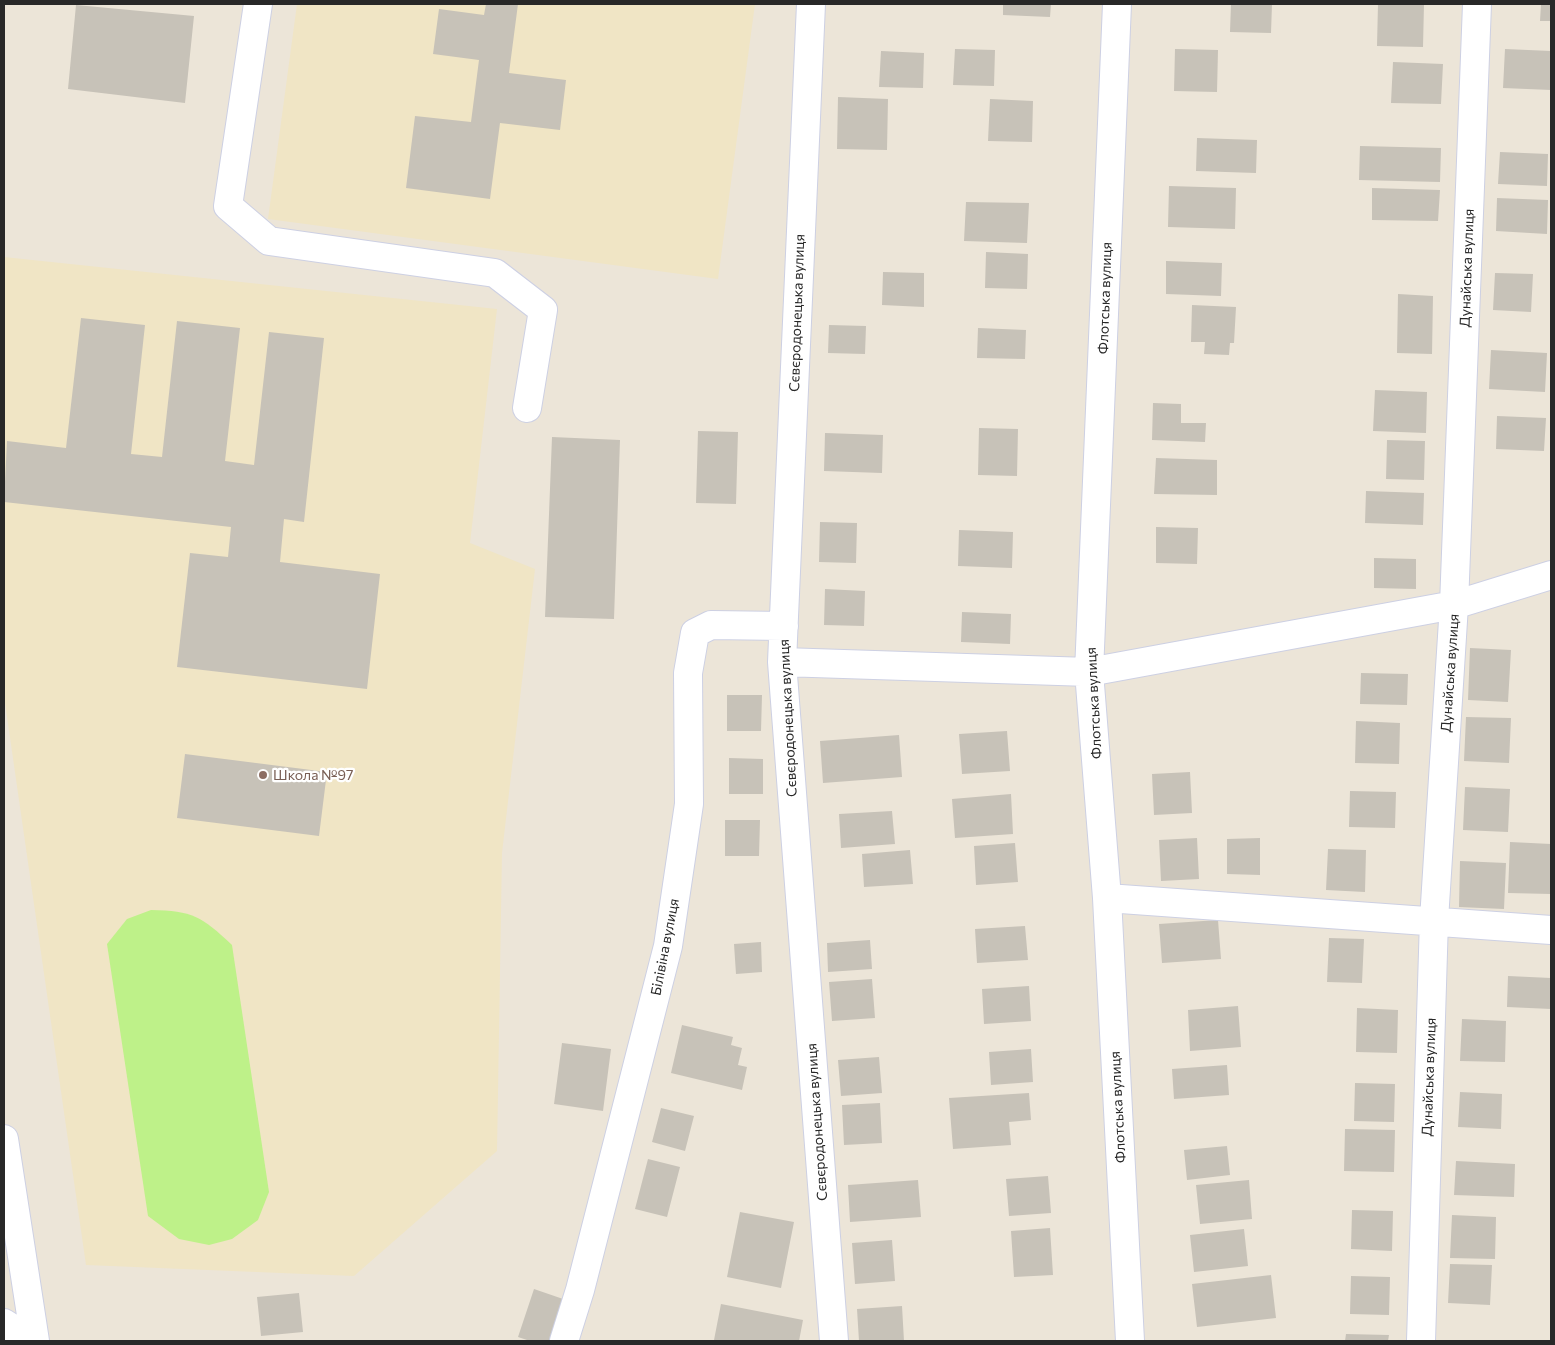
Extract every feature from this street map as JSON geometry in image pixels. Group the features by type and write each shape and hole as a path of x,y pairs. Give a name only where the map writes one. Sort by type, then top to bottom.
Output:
{"street":[{"path":"258,4 228,206 269,241 495,273 543,310 527,408"},
{"name":"Сєвєродонецька вулиця","path":"811,4 782,662 834,1341"},
{"name":"Флотська вулиця","path":"1117,4 1089,672 1107,898 1130,1341"},
{"name":"Дунайська вулиця","path":"1421,1341 1434,920 1454,605 1477,4"},
{"path":"782,662 1089,672 1454,605 1551,575"},
{"name":"Білівіна вулиця","path":"564,1341 580,1290 668,946 689,804 688,673 695,633 711,625 784,626"},
{"path":"1107,898 1434,920 1551,930"},
{"path":"4,1139 33,1341"},
{"path":"4,1323 33,1341"}],"shaded area":[{"path":"297,4 755,4 718,279 268,219"},
{"name":"Школа №97","path":"4,257 497,309 470,543 535,569 502,853 497,1151 354,1276 86,1265 4,696"}],"green space":[{"path":"151,910 177,912 196,917 212,927 232,945 269,1192 258,1220 232,1239 209,1245 179,1239 148,1216 107,944 127,919"}],"building":[{"path":"486,4 518,4 509,73 566,80 560,130 500,123 490,199 406,188 415,116 471,122 479,60 433,54 439,9 484,15"},
{"path":"1003,4 1051,4 1050,17 1003,15"},
{"path":"1231,4 1272,4 1271,33 1230,32"},
{"path":"1378,4 1424,4 1423,47 1377,46"},
{"path":"1541,4 1551,4 1551,21 1540,21"},
{"path":"76,5 194,16 185,103 68,89"},
{"path":"955,49 995,50 994,86 953,85"},
{"path":"1175,49 1218,50 1217,92 1174,91"},
{"path":"1505,49 1551,51 1551,90 1503,88"},
{"path":"881,51 924,53 923,88 879,87"},
{"path":"1393,62 1443,64 1441,104 1391,103"},
{"path":"838,97 888,99 887,150 837,149"},
{"path":"990,99 1033,101 1032,142 988,141"},
{"path":"1197,138 1257,140 1256,173 1196,171"},
{"path":"1360,146 1441,148 1440,182 1359,180"},
{"path":"1500,152 1548,154 1547,186 1498,184"},
{"path":"1169,186 1236,188 1235,229 1168,227"},
{"path":"1372,188 1440,190 1438,221 1372,220"},
{"path":"1497,198 1548,200 1547,234 1496,231"},
{"path":"966,202 1029,203 1027,243 964,241"},
{"path":"986,252 1028,254 1027,289 985,288"},
{"path":"1166,261 1222,263 1221,296 1166,294"},
{"path":"883,272 924,273 924,307 882,305"},
{"path":"1495,273 1533,274 1531,312 1493,310"},
{"path":"1398,294 1433,296 1432,354 1397,353"},
{"path":"1192,305 1236,307 1234,343 1230,343 1229,355 1204,354 1205,342 1191,342"},
{"path":"81,318 145,325 131,454 162,457 177,321 240,328 225,461 254,465 269,332 324,338 304,522 284,519 280,562 380,574 367,689 177,667 190,553 228,557 231,527 4,502 7,441 66,448"},
{"path":"829,325 866,326 865,354 828,353"},
{"path":"978,328 1026,330 1025,359 977,358"},
{"path":"1491,350 1547,353 1545,392 1489,389"},
{"path":"1375,390 1427,392 1426,433 1373,431"},
{"path":"1153,403 1181,404 1181,423 1206,423 1205,442 1152,440"},
{"path":"1497,416 1546,418 1544,451 1496,449"},
{"path":"979,428 1018,429 1017,476 978,475"},
{"path":"698,431 738,432 736,504 696,503"},
{"path":"825,433 883,435 882,473 824,471"},
{"path":"552,437 620,440 614,619 545,617"},
{"path":"1387,440 1425,441 1424,480 1386,479"},
{"path":"1156,458 1217,460 1217,495 1154,494"},
{"path":"1366,491 1424,493 1423,525 1365,523"},
{"path":"820,522 857,523 856,563 819,562"},
{"path":"1156,527 1198,528 1197,564 1156,563"},
{"path":"959,530 1013,532 1012,568 958,566"},
{"path":"1374,558 1416,559 1416,589 1374,588"},
{"path":"825,589 865,591 864,626 824,625"},
{"path":"962,612 1011,614 1010,644 961,642"},
{"path":"1470,648 1511,650 1508,702 1468,700"},
{"path":"1361,673 1408,674 1407,705 1360,704"},
{"path":"727,695 762,695 761,731 727,731"},
{"path":"1466,717 1511,718 1509,763 1464,761"},
{"path":"1356,721 1400,723 1399,764 1355,763"},
{"path":"1007,731 1010,771 962,774 959,734"},
{"path":"899,735 902,777 823,783 820,741"},
{"path":"185,754 327,772 319,836 177,818"},
{"path":"729,758 763,759 763,794 729,794"},
{"path":"1190,772 1192,813 1154,815 1152,774"},
{"path":"1465,787 1510,789 1508,832 1463,830"},
{"path":"1350,791 1396,792 1395,828 1349,827"},
{"path":"1011,794 1013,834 955,838 952,799"},
{"path":"892,811 895,844 841,848 839,814"},
{"path":"725,820 760,820 759,856 725,856"},
{"path":"1197,838 1199,879 1161,881 1159,840"},
{"path":"1260,838 1260,875 1227,874 1227,839"},
{"path":"1510,842 1551,844 1551,894 1508,893"},
{"path":"1015,843 1018,882 976,885 974,846"},
{"path":"1328,849 1366,850 1365,892 1326,890"},
{"path":"910,850 913,884 864,887 862,854"},
{"path":"1460,861 1506,863 1504,909 1459,907"},
{"path":"1218,920 1221,959 1162,963 1159,924"},
{"path":"1025,926 1028,960 977,963 975,929"},
{"path":"1329,938 1364,939 1362,983 1327,982"},
{"path":"870,940 872,969 828,972 827,943"},
{"path":"761,942 762,972 736,974 734,944"},
{"path":"1508,976 1551,978 1551,1009 1507,1007"},
{"path":"872,979 875,1018 832,1021 829,982"},
{"path":"1029,986 1031,1021 984,1024 982,989"},
{"path":"1238,1006 1241,1047 1190,1051 1188,1010"},
{"path":"1357,1008 1398,1010 1397,1053 1356,1052"},
{"path":"1462,1019 1506,1021 1505,1062 1460,1061"},
{"path":"682,1025 733,1037 731,1045 742,1048 738,1065 747,1067 742,1090 671,1073"},
{"path":"562,1043 611,1049 603,1111 554,1104"},
{"path":"1031,1049 1033,1082 991,1085 989,1052"},
{"path":"879,1057 882,1093 841,1096 838,1060"},
{"path":"1227,1065 1229,1095 1174,1099 1172,1069"},
{"path":"1355,1083 1395,1084 1394,1122 1354,1121"},
{"path":"1460,1092 1502,1094 1501,1129 1458,1127"},
{"path":"1029,1093 1031,1120 1009,1122 1011,1145 953,1149 949,1098"},
{"path":"880,1103 882,1143 844,1145 842,1105"},
{"path":"661,1108 694,1116 685,1151 652,1142"},
{"path":"1345,1129 1395,1130 1394,1172 1344,1171"},
{"path":"1227,1146 1230,1175 1187,1180 1184,1150"},
{"path":"648,1159 680,1167 667,1217 635,1209"},
{"path":"1456,1161 1515,1164 1514,1197 1454,1195"},
{"path":"1048,1176 1051,1213 1009,1216 1006,1179"},
{"path":"918,1180 921,1217 850,1222 848,1185"},
{"path":"1249,1180 1252,1219 1200,1224 1196,1185"},
{"path":"1352,1210 1393,1211 1392,1251 1351,1249"},
{"path":"740,1212 794,1222 781,1288 727,1277"},
{"path":"1452,1215 1496,1217 1495,1259 1450,1258"},
{"path":"1050,1228 1053,1275 1014,1277 1011,1231"},
{"path":"1244,1229 1248,1266 1194,1272 1190,1235"},
{"path":"892,1240 895,1281 855,1284 852,1243"},
{"path":"1450,1264 1492,1265 1490,1305 1448,1303"},
{"path":"1271,1275 1276,1318 1197,1327 1192,1284"},
{"path":"1351,1276 1390,1277 1389,1315 1350,1314"},
{"path":"534,1289 566,1300 551,1341 530,1341 518,1337"},
{"path":"299,1293 303,1332 261,1336 257,1297"},
{"path":"721,1304 803,1320 799,1341 714,1340"},
{"path":"902,1306 904,1341 859,1341 857,1309"},
{"path":"1346,1334 1389,1335 1388,1341 1345,1341"}],"place":[{"name":"Школа №97","path":"263,775"}]}
